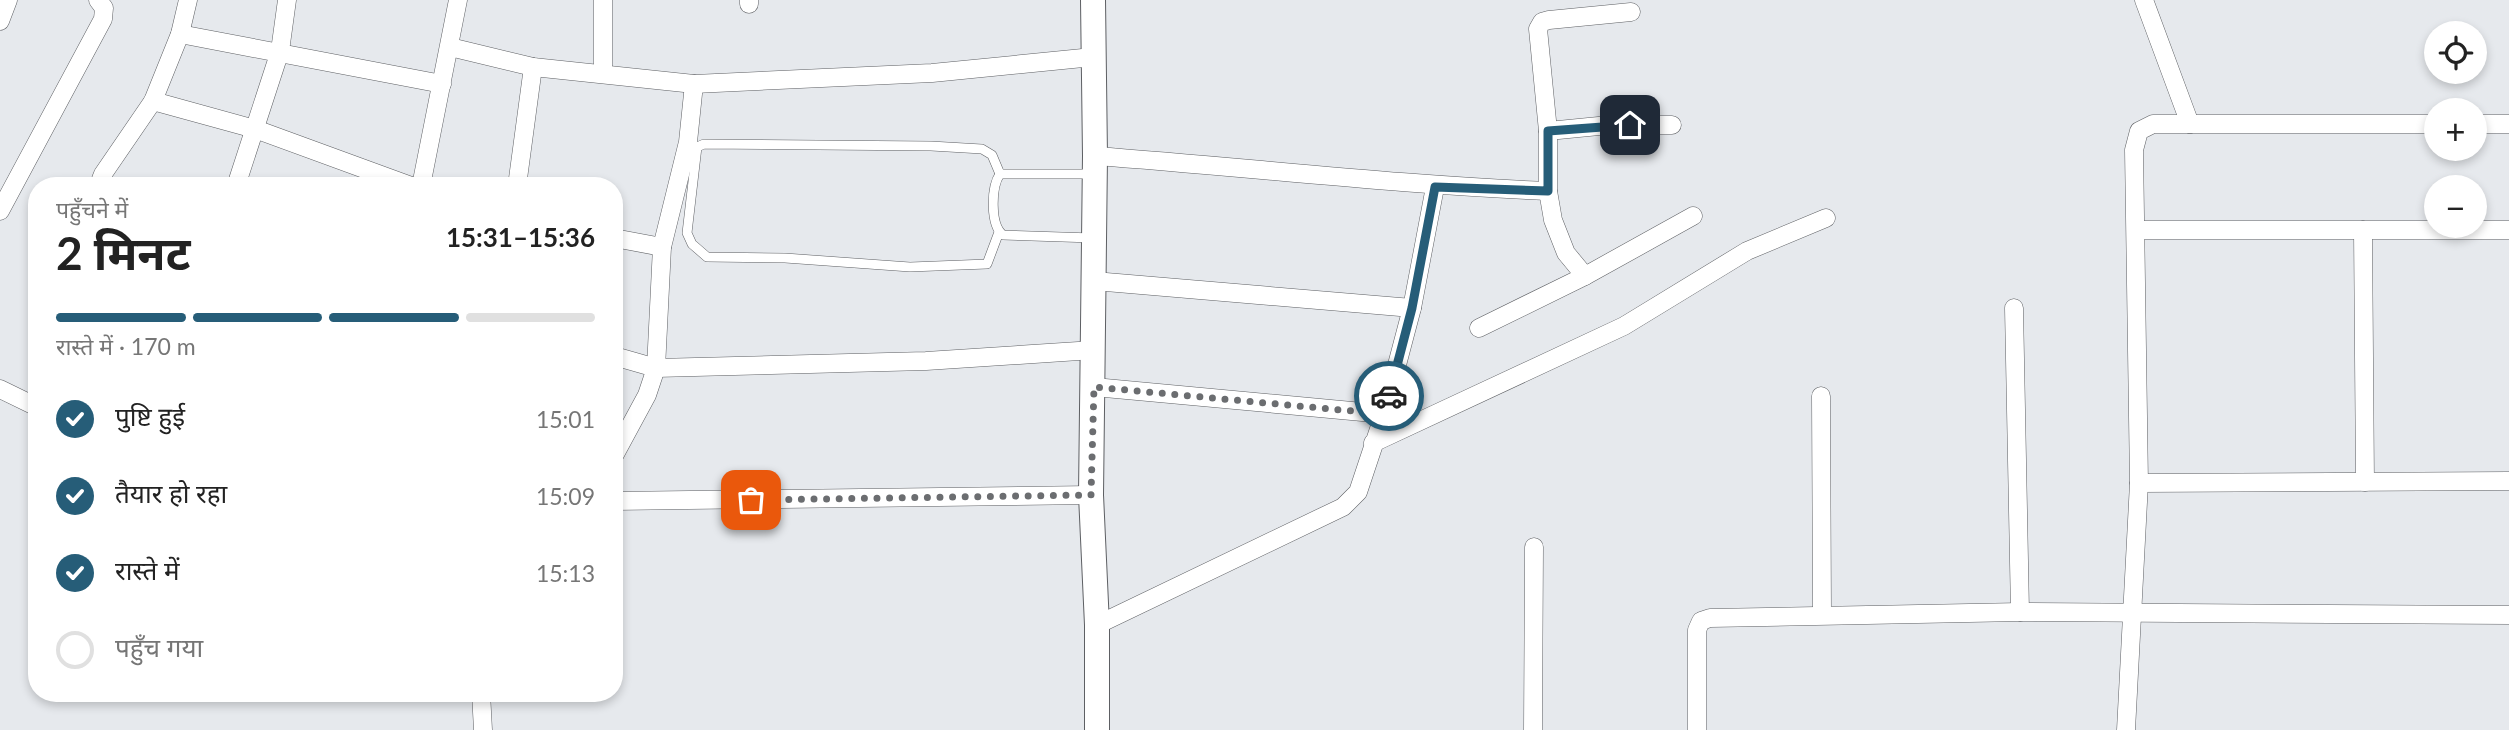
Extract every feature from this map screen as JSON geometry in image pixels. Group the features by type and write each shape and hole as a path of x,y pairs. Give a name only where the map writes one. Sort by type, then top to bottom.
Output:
{"main road":[{"path":"1093,0 1095,165 1091,495 1097,625 1097,730"}],"street":[{"path":"0,20 8,0"},
{"path":"0,211 103,19 104,8 98,0"},
{"path":"102,177 153,101 180,34 187,0"},
{"path":"239,177 280,51 287,0"},
{"path":"423,177 458,0"},
{"path":"603,0 603,72"},
{"path":"2144,0 2190,124"},
{"path":"1585,276 1558,239 1548,191 1548,131 1537,36 1540,25 1549,20 1632,12"},
{"path":"180,34 442,84"},
{"path":"450,47 533,67 603,72 694,84 933,73 1093,57"},
{"path":"518,177 533,67"},
{"path":"623,439 647,395 656,368 662,247 688,142 694,84"},
{"path":"153,101 255,130 386,177"},
{"path":"2126,730 2139,483 2138,230 2134,150 2139,131 2153,124 2424,124"},
{"path":"2487,124 2509,124"},
{"path":"1548,131 1609,125 1672,125"},
{"path":"1095,165 1269,169 1435,187 1548,191"},
{"path":"1097,625 1343,507 1358,492 1384,414 1412,308 1435,187"},
{"path":"1479,328 1585,276 1693,216"},
{"path":"1373,443 1624,326 1747,251 1826,218"},
{"path":"2138,230 2509,230"},
{"path":"2363,230 2365,482"},
{"path":"623,240 662,247"},
{"path":"1094,281 1412,308"},
{"path":"2014,308 2020,612"},
{"path":"623,359 656,368 926,361 1094,350"},
{"path":"1094,387 1384,414"},
{"path":"0,389 28,403"},
{"path":"1821,396 1822,614"},
{"path":"2139,483 2509,481"},
{"path":"623,501 1091,495"},
{"path":"1533,730 1534,547"},
{"path":"1697,730 1697,630 1701,621 1822,614 2020,612 2134,615 2509,615"},
{"path":"481,702 483,730"}],"lane":[{"path":"704,144 932,146 982,149 992,155 1000,174 995,183 995,223 999,232 987,264 910,267 785,258 707,257 692,244 687,233 697,147 704,144"},
{"path":"1000,174 1095,165"},
{"path":"999,232 1010,236 1093,238"}],"way so far":[{"path":"751,500 1091,495 1094,387 1384,414 1389,396"}],"route":[{"path":"1389,396 1412,308 1435,187 1548,191 1548,131 1630,125"}]}
